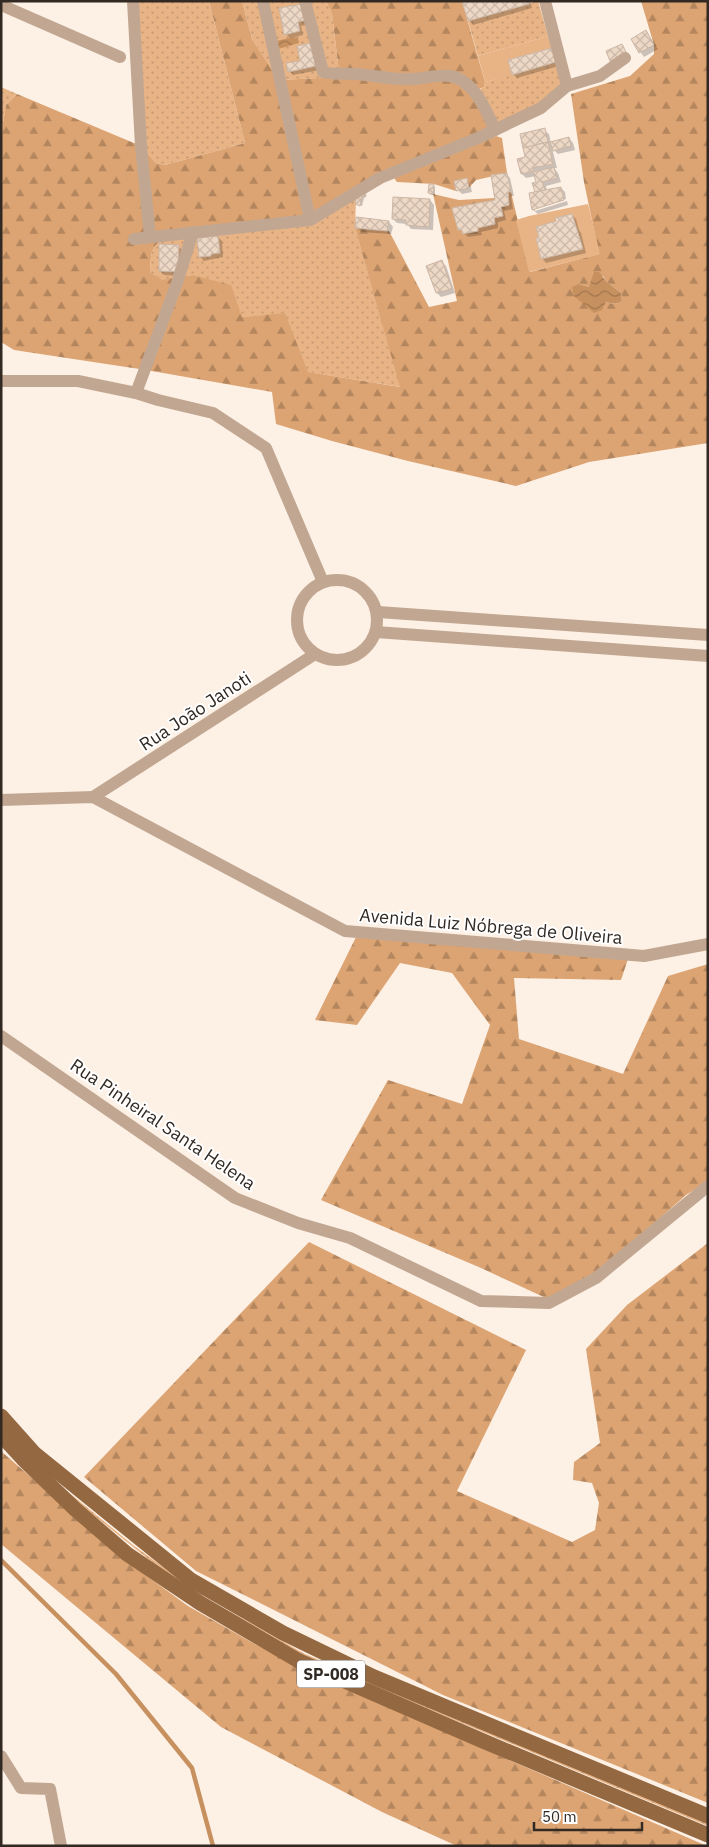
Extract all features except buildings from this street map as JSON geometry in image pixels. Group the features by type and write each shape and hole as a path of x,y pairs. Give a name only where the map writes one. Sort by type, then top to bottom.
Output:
{"main road":[{"name":"SP-008","path":"1,1416 34,1453 191,1580 283,1633 374,1677 708,1816"},
{"name":"SP-008","path":"1,1435 23,1459 127,1554 200,1603 300,1660 484,1741 708,1835"}],"street":[{"path":"133,1 141,146 150,237"},
{"path":"264,1 310,220"},
{"path":"305,1 323,72 390,79 450,76 460,80 475,92 495,130"},
{"path":"545,1 568,86"},
{"path":"1,6 120,57"},
{"path":"134,239 310,220 380,178 495,130 541,108 568,86 600,76 625,58"},
{"path":"136,393 177,283 193,232"},
{"path":"1,380 78,381 136,393 213,413 266,448 323,582"},
{"path":"337,579 363,588 372,599 378,612 378,626 374,639 365,650 353,658 339,661 326,659 315,654 305,646 299,634 297,622 298,609 307,593 323,582 337,579"},
{"path":"378,612 708,635"},
{"path":"376,632 708,656"},
{"name":"Rua João Janoti","path":"93,797 315,654"},
{"path":"1,800 93,797"},
{"name":"Avenida Luiz Nóbrega de Oliveira","path":"93,797 345,931 644,956 708,944"},
{"name":"Rua Pinheiral Santa Helena","path":"1,1036 235,1198 298,1223 350,1238 481,1301 549,1303 596,1278 708,1186"},
{"path":"1,1756 22,1788 50,1788 60,1846"}],"shaded area":[{"path":"133,1 209,1 245,143 165,165 156,163 141,146"},
{"path":"242,1 326,1 332,14 339,72 320,78 279,80 252,39"},
{"path":"538,1 548,36 478,56 468,21"},
{"path":"548,36 552,48 508,60 512,75 485,82 478,56"},
{"path":"556,62 567,86 495,130 475,92 484,87 485,82"},
{"path":"1,87 17,94 6,105 1,135"},
{"path":"356,199 355,228 401,387 307,372 285,314 242,317 192,275 162,281 150,272 152,251 166,236"},
{"path":"588,204 600,254 529,272 516,220","holes":["572,214 583,248 541,259 536,238 539,237 536,227 556,221 556,218"]},
{"path":"1,1424 62,1487 133,1545 204,1597 305,1654 708,1823 708,1826 304,1657 173,1579 76,1501 11,1439 1,1428"}],"green space":[{"path":"209,1 242,1 252,39 279,80 320,78 339,72 332,14 326,1 462,1 485,82 484,87 479,89 495,130 380,178 310,220 166,236 157,244 151,255 150,272 162,280 192,275 231,285 242,317 285,313 308,372 400,387 355,228 389,231 429,307 457,301 433,194 459,200 495,198 495,200 452,208 458,230 462,230 462,233 478,231 478,228 495,224 494,218 501,207 509,205 508,192 511,192 530,272 599,254 584,182 571,94 630,76 654,54 654,45 641,1 708,1 708,443 589,462 516,486 408,461 276,424 272,392 14,350 1,342 1,135 6,105 17,94 141,146 156,163 165,165 245,143","holes":["603,276 606,281 621,293 622,301 614,304 606,302 602,307 579,284 589,287"]},
{"path":"496,136 502,138 507,173 476,180 469,188 456,191 434,184 397,182 394,178"},
{"path":"357,935 628,959 621,980 514,978 519,1039 623,1074 668,976 708,964 708,1181 686,1195 595,1276 548,1299 481,1268 321,1200 388,1080 462,1104 490,1025 452,973 400,963 357,1025 315,1020"},
{"path":"309,1242 526,1350 457,1491 572,1542 595,1530 599,1503 592,1483 573,1480 574,1462 600,1443 586,1349 627,1305 708,1243 708,1803 443,1695 196,1571 84,1477"},
{"path":"1,1451 129,1563 188,1606 253,1643 344,1688 707,1846 457,1846 382,1812 221,1727 1,1544"}],"water":[{"path":"294,37 298,38 299,43 278,49 276,41"},
{"path":"594,272 599,272 606,281 621,293 622,301 614,304 606,302 602,310 594,313 574,296 572,287 579,284 589,287"}],"waterway":[{"path":"1,1560 116,1674 192,1768 213,1846"}]}
